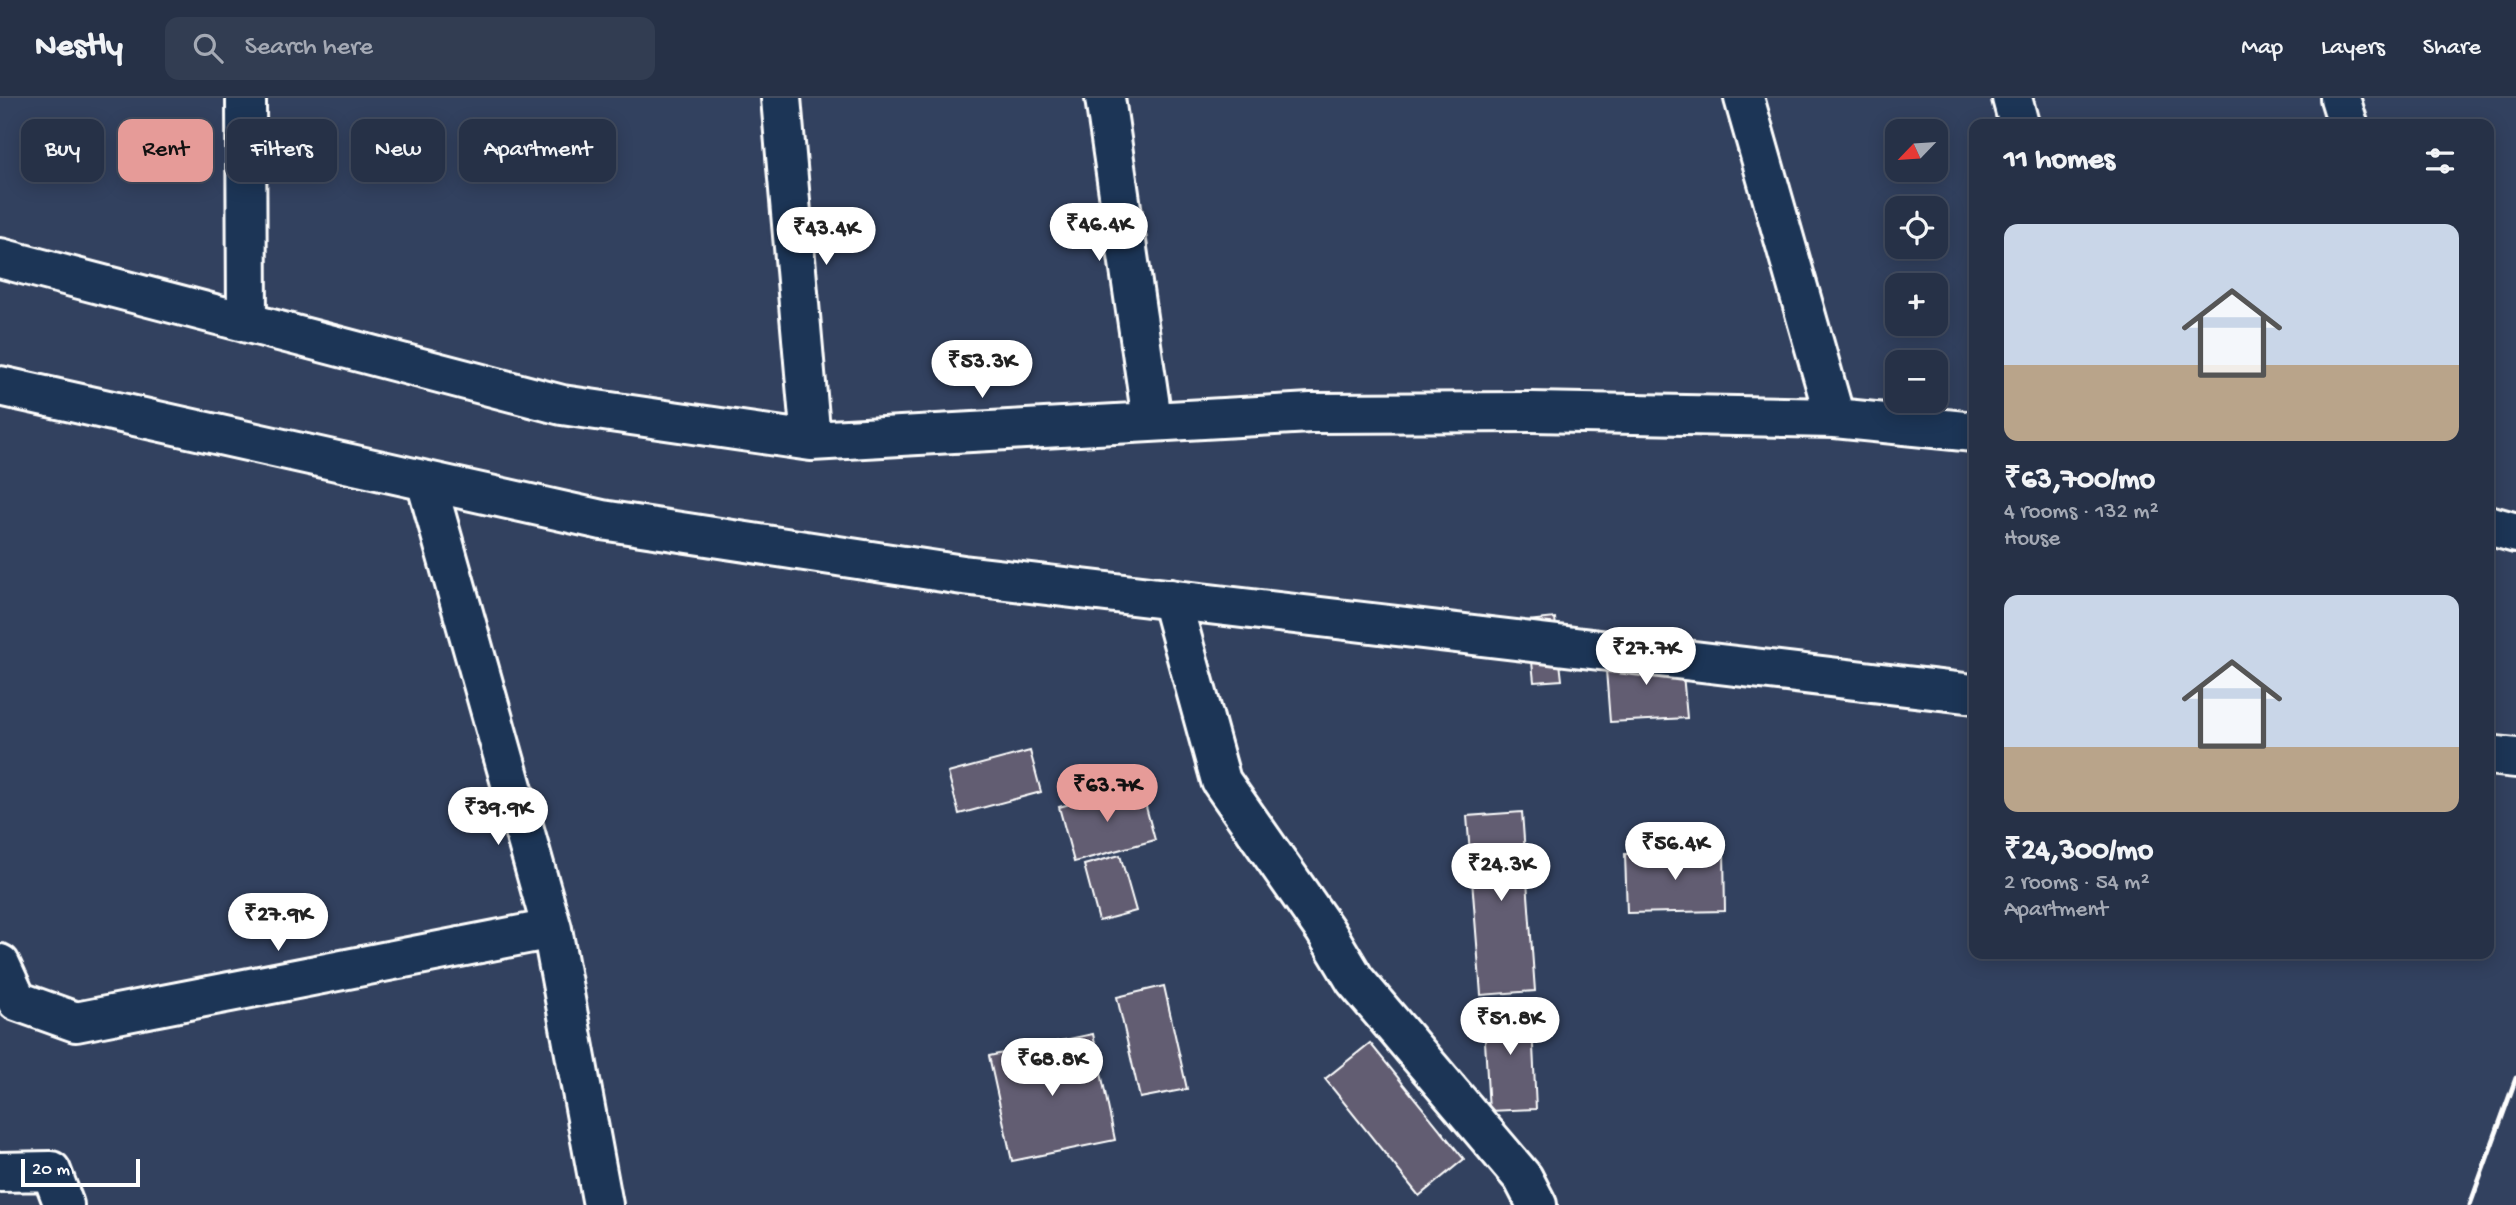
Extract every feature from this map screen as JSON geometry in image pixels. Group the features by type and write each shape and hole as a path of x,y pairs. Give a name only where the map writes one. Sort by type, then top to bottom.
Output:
{"street":[{"path":"246,98 247,323"},
{"path":"781,98 811,441"},
{"path":"1105,98 1152,420"},
{"path":"1744,98 1835,418"},
{"path":"2012,98 2018,119"},
{"path":"2340,98 2346,119"},
{"path":"0,258 562,405 811,441 1325,412 1532,412 1835,418 1969,431"},
{"path":"0,386 602,520 963,575 1969,693"},
{"path":"426,481 552,929 603,1205"},
{"path":"2494,527 2516,533"},
{"path":"1171,599 1221,781 1325,930 1355,980 1523,1178 1537,1205"},
{"path":"2494,756 2516,758"},
{"path":"0,964 17,1001 76,1022 552,929"},
{"path":"0,1172 51,1171 64,1205"}],"building":[{"path":"1555,618 1562,680 1534,682 1528,621"},
{"path":"1681,652 1687,718 1610,722 1605,657"},
{"path":"1030,751 1041,792 959,814 948,773"},
{"path":"1140,785 1155,840 1074,862 1059,807"},
{"path":"1522,812 1535,991 1481,995 1467,816"},
{"path":"1724,852 1725,911 1627,913 1625,854"},
{"path":"1120,855 1136,911 1099,921 1084,865"},
{"path":"1164,986 1187,1089 1140,1098 1117,997"},
{"path":"1531,1004 1536,1109 1489,1111 1483,1006"},
{"path":"1093,1034 1115,1140 1012,1161 989,1056"},
{"path":"1370,1043 1464,1159 1419,1196 1325,1079"}],"railway":[{"path":"2470,1205 2516,1078"}]}
